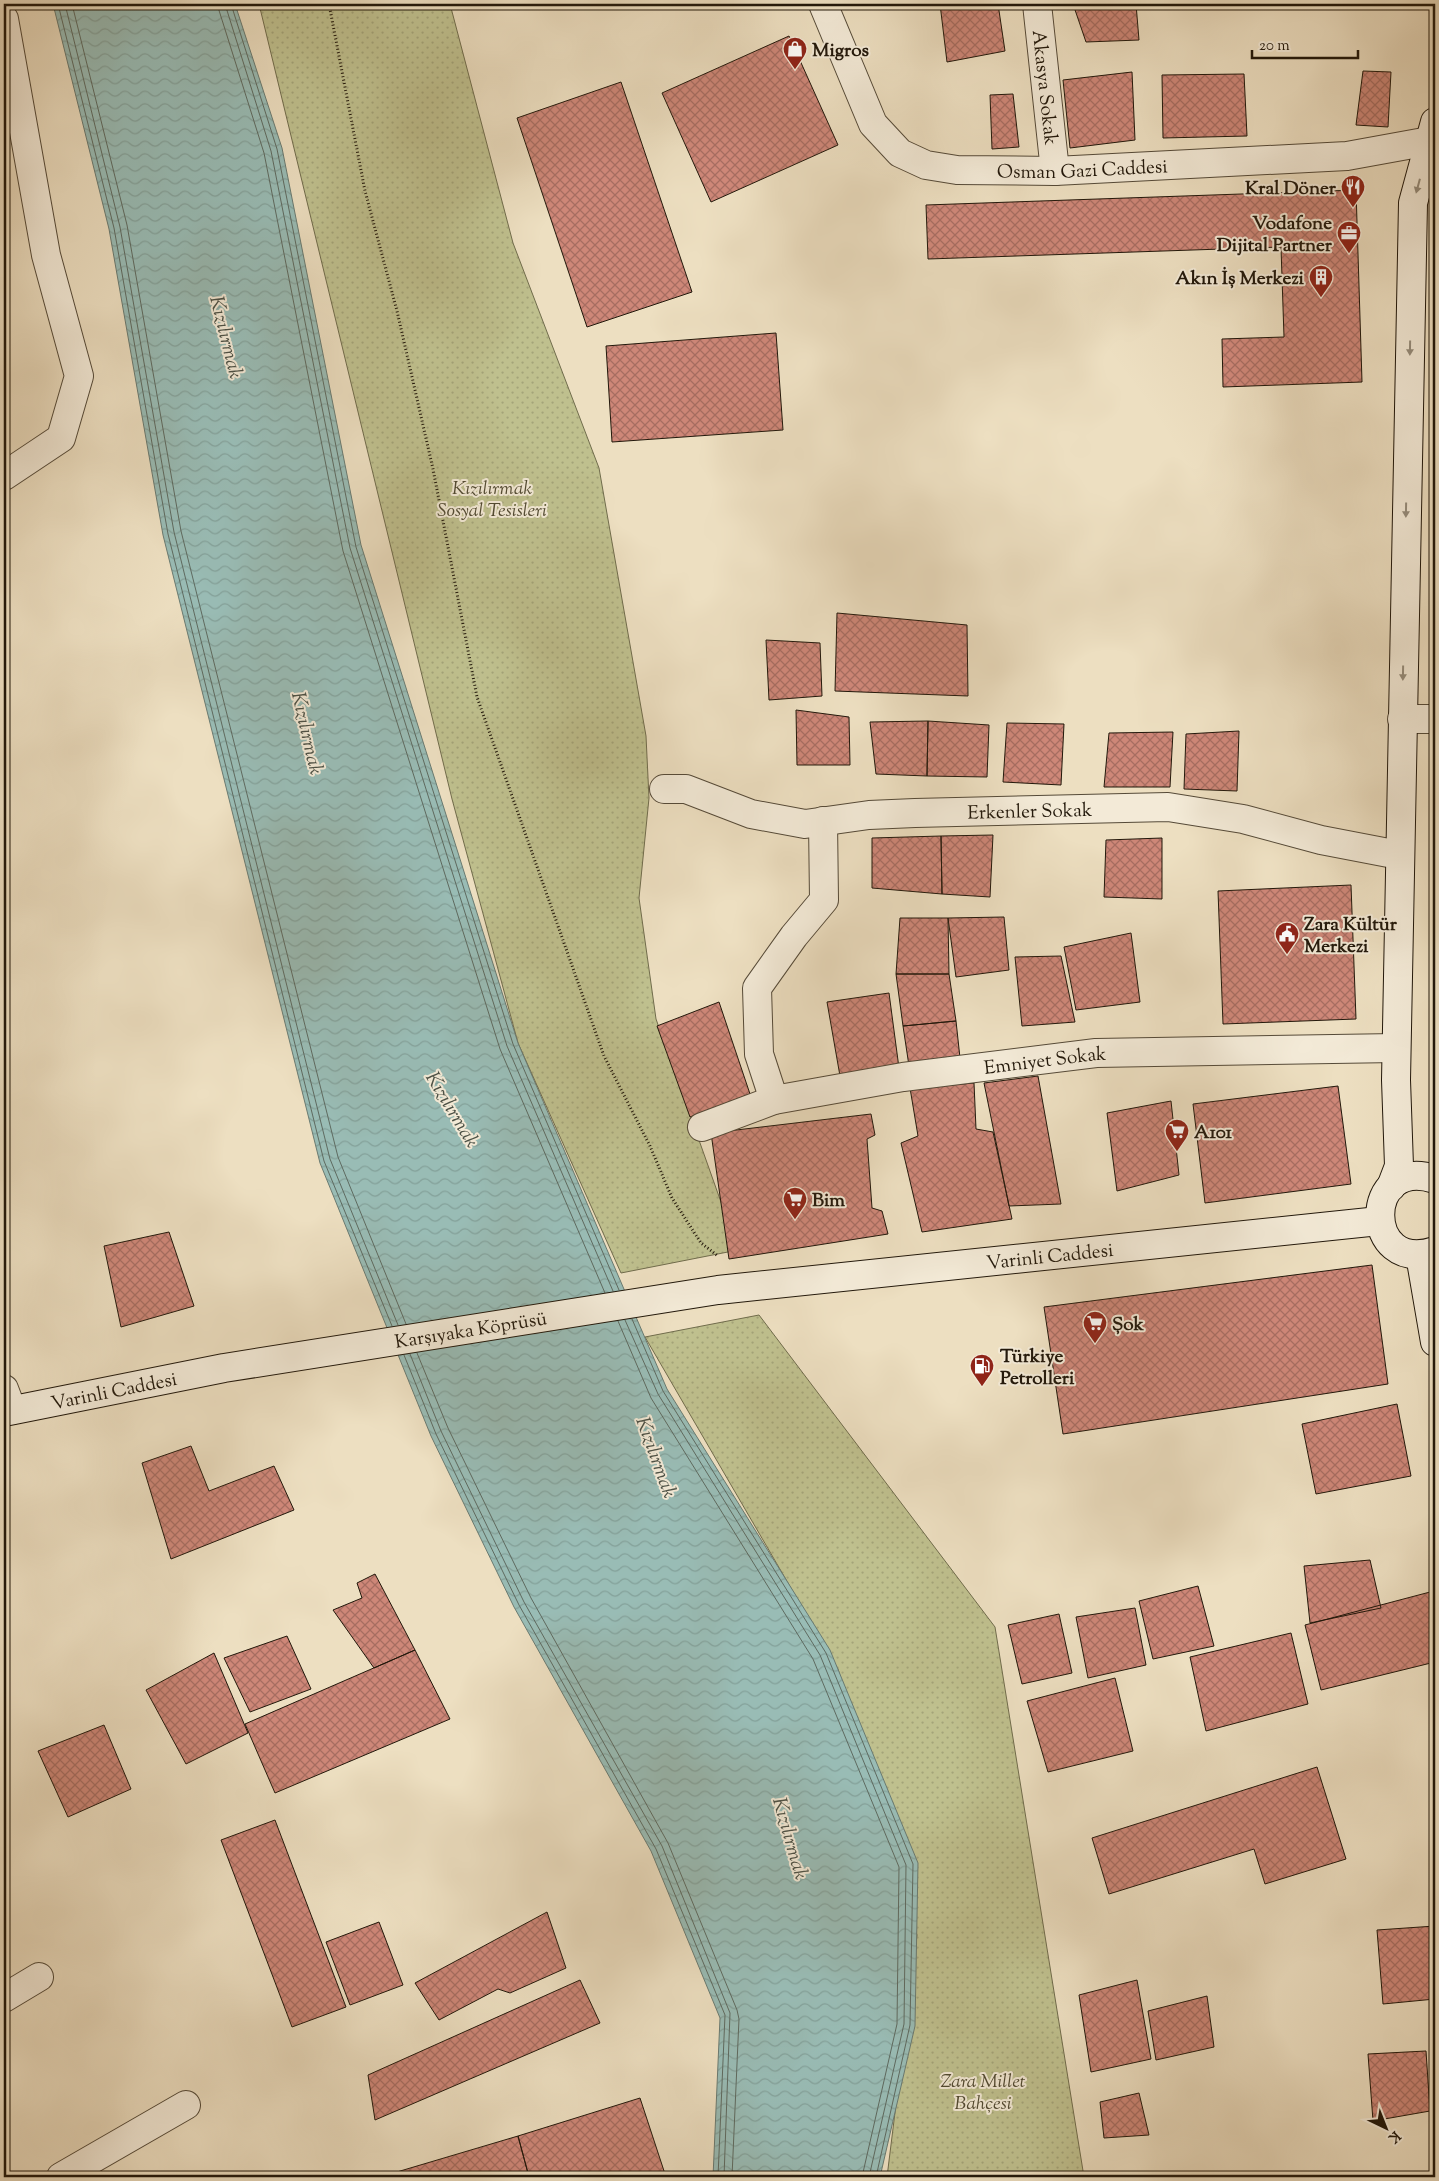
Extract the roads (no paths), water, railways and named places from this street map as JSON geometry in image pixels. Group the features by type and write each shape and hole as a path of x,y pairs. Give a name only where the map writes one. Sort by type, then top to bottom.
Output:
{"street":[{"name":"Osman Gazi Caddesi","path":"823,4 873,124 900,153 926,165 957,170 1055,171 1347,156 1434,134"},
{"name":"Akasya Sokak","path":"1037,4 1055,171"},
{"path":"4,19 46,255 79,376 61,438 4,476"},
{"path":"1434,134 1413,203 1396,1048 1399,1166 1391,1187 1384,1197 1380,1209 1380,1222 1390,1242 1398,1249 1428,1253 1435,1342"},
{"path":"1402,719 1435,718"},
{"name":"Erkenler Sokak","path":"664,789 686,789 751,814 805,824 869,815 1168,807 1243,819 1321,840 1399,855"},
{"path":"774,1100 759,1054 757,988 794,936 824,900 823,821"},
{"name":"Emniyet Sokak","path":"702,1127 774,1100 903,1077 1096,1053 1396,1048"},
{"path":"1391,1187 1401,1180 1412,1176 1424,1175 1435,1179"},
{"name":"Varinli Caddesi","path":"718,1290 1380,1222"},
{"name":"Karşıyaka Köprüsü","path":"224,1368 718,1290"},
{"name":"Varinli Caddesi","path":"7,1404 224,1368"},
{"path":"4,1998 39,1977"},
{"path":"61,2177 186,2105"}],"water":[{"name":"Kızılırmak","path":"53,4 235,4 282,148 361,545 518,1043 667,1389 830,1650 918,1863 915,2026 880,2177 713,2177 720,2018 651,1851 514,1607 431,1436 320,1163 163,535 109,229"}],"place":[{"name":"Migros","path":"795,70"},
{"name":"Kral Döner","path":"1353,208"},
{"name":"Vodafone Dijital Partner","path":"1349,254"},
{"name":"Akın İş Merkezi","path":"1321,298"},
{"name":"Zara Kültür Merkezi","path":"1287,955"},
{"name":"A101","path":"1177,1152"},
{"name":"Bim","path":"795,1220"},
{"name":"Şok","path":"1095,1344"},
{"name":"Türkiye Petrolleri","path":"982,1387"}],"park label":[{"name":"Kızılırmak Sosyal Tesisleri","path":"492,498"},
{"name":"Zara Millet Bahçesi","path":"983,2091"}]}
